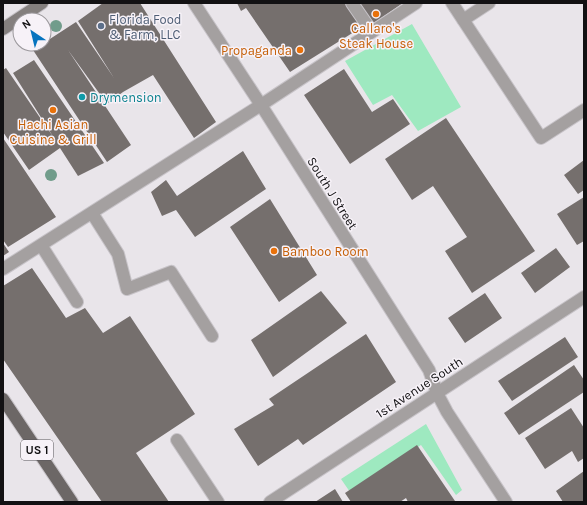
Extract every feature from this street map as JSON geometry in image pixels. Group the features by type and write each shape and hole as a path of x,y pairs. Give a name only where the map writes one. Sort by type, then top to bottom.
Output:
{"main road":[{"path":"3,29 42,3"},
{"name":"US 1","path":"3,399 72,502"}],"street":[{"name":"South J Street","path":"194,3 261,105 429,370 436,393 447,412 506,502"},
{"path":"352,3 372,32"},
{"path":"3,269 261,105 416,3"},
{"path":"452,3 541,138 584,110"},
{"path":"463,20 490,3"},
{"path":"92,213 118,254 127,290 171,272 212,336"},
{"path":"41,245 77,302"},
{"name":"1st Avenue South","path":"270,502 584,297"},
{"path":"177,440 218,502"}],"green space":[{"path":"412,24 461,107 418,131 392,95 373,105 345,61"},
{"path":"426,424 462,490 456,495 421,445 350,492 341,479"}],"building":[{"path":"103,3 140,3 216,122 194,138 153,75 123,92 107,104 68,50 131,145 107,162 34,52 52,52 52,38 76,22 114,78 78,21"},
{"name":"Propaganda","path":"237,3 347,3 362,27 290,72 246,8 241,11"},
{"name":"Callaro's Steak House","path":"357,3 403,3 371,25"},
{"path":"34,60 104,163 78,176 60,148 29,170 3,132 3,70 6,68 54,138 13,73"},
{"path":"344,69 372,112 393,99 410,124 350,164 304,95"},
{"path":"446,118 535,251 472,293 445,251 467,237 433,186 412,200 385,159"},
{"path":"3,138 56,217 8,247 3,240"},
{"path":"243,151 266,189 195,237 176,210 162,216 151,192 166,180 177,196"},
{"path":"584,160 584,190 578,194 564,175"},
{"path":"584,197 584,241 577,245 557,214"},
{"name":"Bamboo Room","path":"270,199 317,275 279,302 230,227"},
{"path":"3,243 9,252 3,256"},
{"path":"556,248 570,267 535,293 521,273"},
{"path":"32,268 66,318 85,308 103,333 130,316 195,414 136,453 169,502 102,502 3,359 3,286"},
{"path":"321,291 347,323 273,377 251,340"},
{"path":"485,293 502,318 465,343 448,318"},
{"path":"366,334 396,382 303,445 298,439 258,466 234,429 274,405 269,399"},
{"path":"565,337 578,357 512,401 498,381"},
{"path":"574,365 584,380 584,392 519,435 504,413"},
{"path":"571,408 584,428 584,458 578,462 572,451 545,469 525,438"},
{"path":"417,445 455,501 408,502 406,498 400,502 351,502 345,493"},
{"path":"584,471 584,502 563,502 556,491"},
{"path":"335,489 343,502 315,502"}],"place":[{"name":"Callaro's Steak House","path":"376,14"},
{"name":"Florida Food & Farm, LLC","path":"101,26"},
{"name":"Propaganda","path":"300,50"},
{"name":"Drymension","path":"82,97"},
{"name":"Hachi Asian Cuisine & Grill","path":"53,110"},
{"name":"Bamboo Room","path":"274,251"}]}
